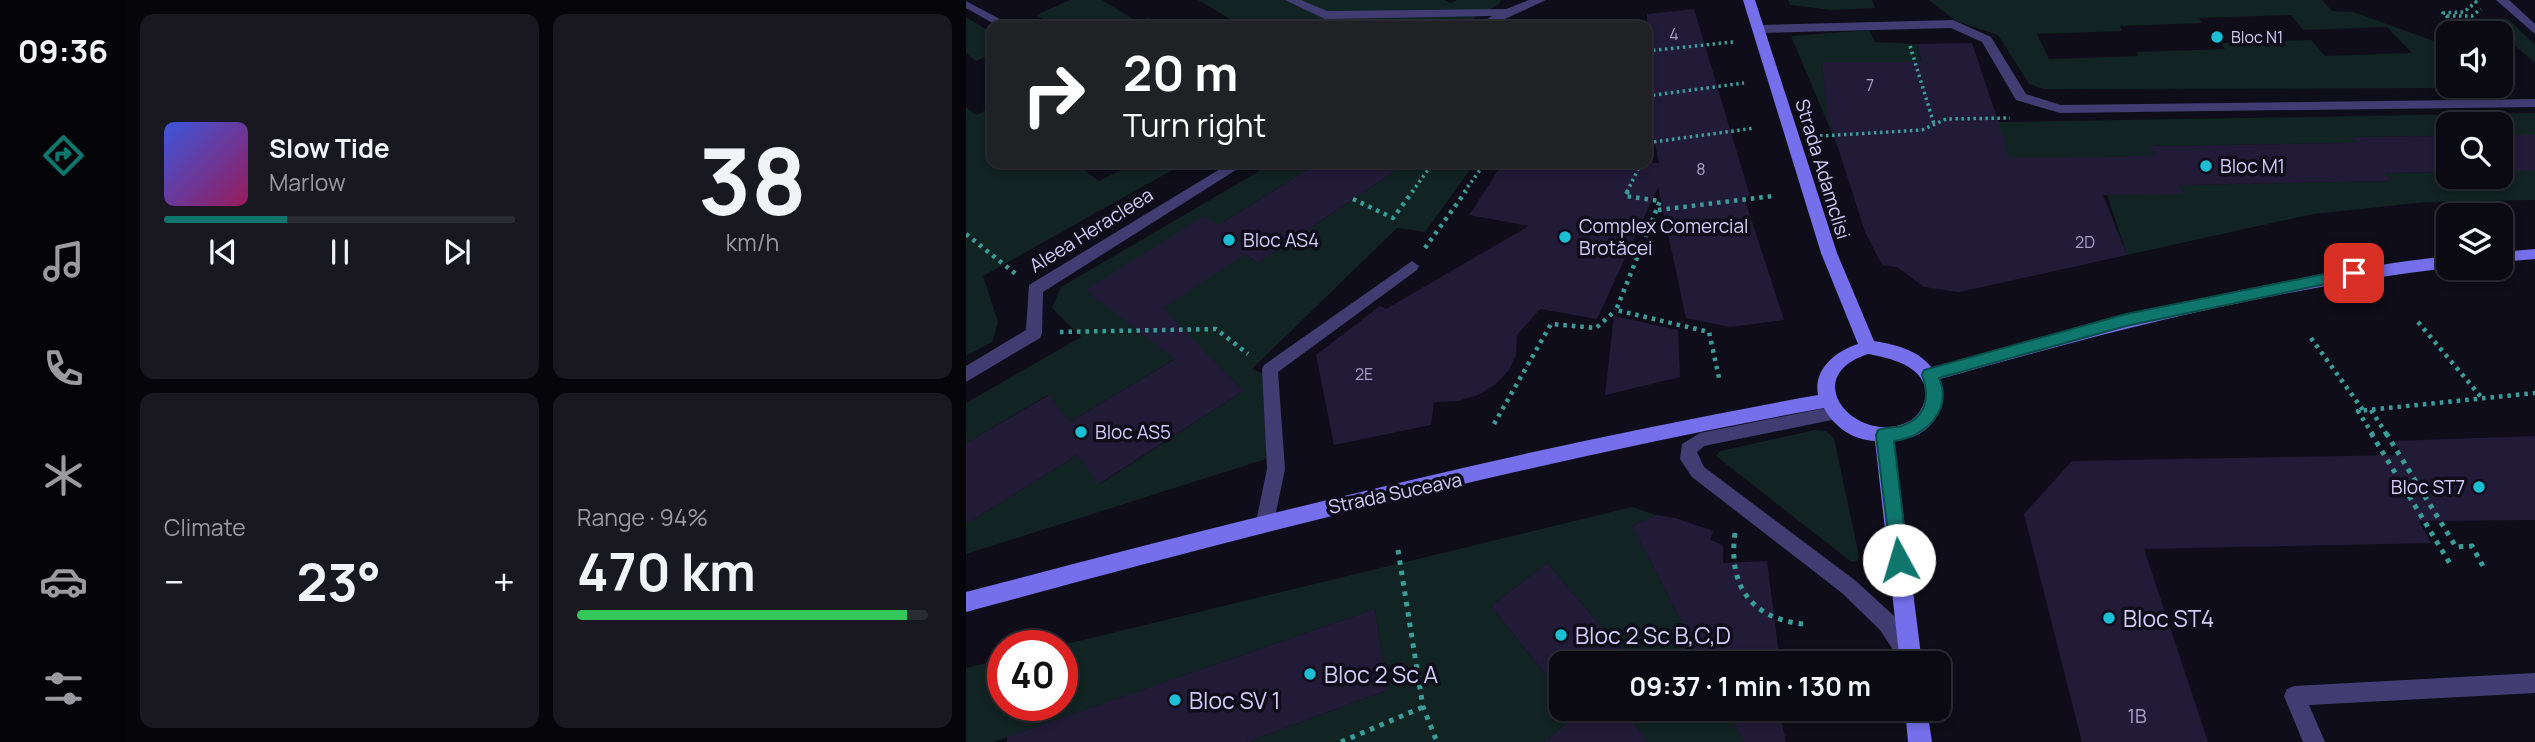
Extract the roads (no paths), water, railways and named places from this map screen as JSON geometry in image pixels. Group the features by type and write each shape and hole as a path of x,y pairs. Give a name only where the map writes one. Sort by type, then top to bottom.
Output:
{"street":[{"path":"1291,0 1325,15 1507,12"},
{"path":"1491,21 1540,0"},
{"name":"Strada Adamclisi","path":"1749,0 1829,253 1868,347"},
{"path":"2502,0 2535,30"},
{"path":"1759,29 1952,24 1987,40 2021,97 2060,109 2535,103"},
{"name":"Aleea Heracleea","path":"966,375 1034,333 1035,289 1232,168"},
{"path":"2513,256 2535,254"},
{"path":"1930,375 2126,320 2380,268 2436,263"},
{"path":"1868,347 1904,353 1918,362 1930,375 1935,388 1935,403 1929,415 1918,426 1902,433 1884,435 1866,432 1849,424 1832,407 1825,385 1829,371 1839,359 1852,351 1868,347"},
{"name":"Strada Suceava","path":"966,602 1265,522 1729,418 1832,407"},
{"path":"1884,435 1910,651"},
{"path":"1917,721 1920,742"}],"lane":[{"path":"966,4 996,21"},
{"path":"1265,522 1276,469 1270,369 1412,266"},
{"path":"1832,407 1700,440 1688,449 1689,460 1698,472 1849,587 1887,623 1904,651"},
{"path":"2314,742 2294,695 2535,683"}],"place":[{"name":"Bloc N1","path":"2217,37"},
{"name":"Bloc M1","path":"2206,166"},
{"name":"Complex Comercial Brotăcei","path":"1565,237"},
{"name":"Bloc AS4","path":"1229,240"},
{"name":"Bloc AS5","path":"1081,432"},
{"name":"Bloc ST7","path":"2479,487"},
{"name":"Bloc ST4","path":"2109,618"},
{"name":"Bloc 2 Sc B,C,D","path":"1561,635"},
{"name":"Bloc 2 Sc A","path":"1310,674"},
{"name":"Bloc SV 1","path":"1175,700"}]}
